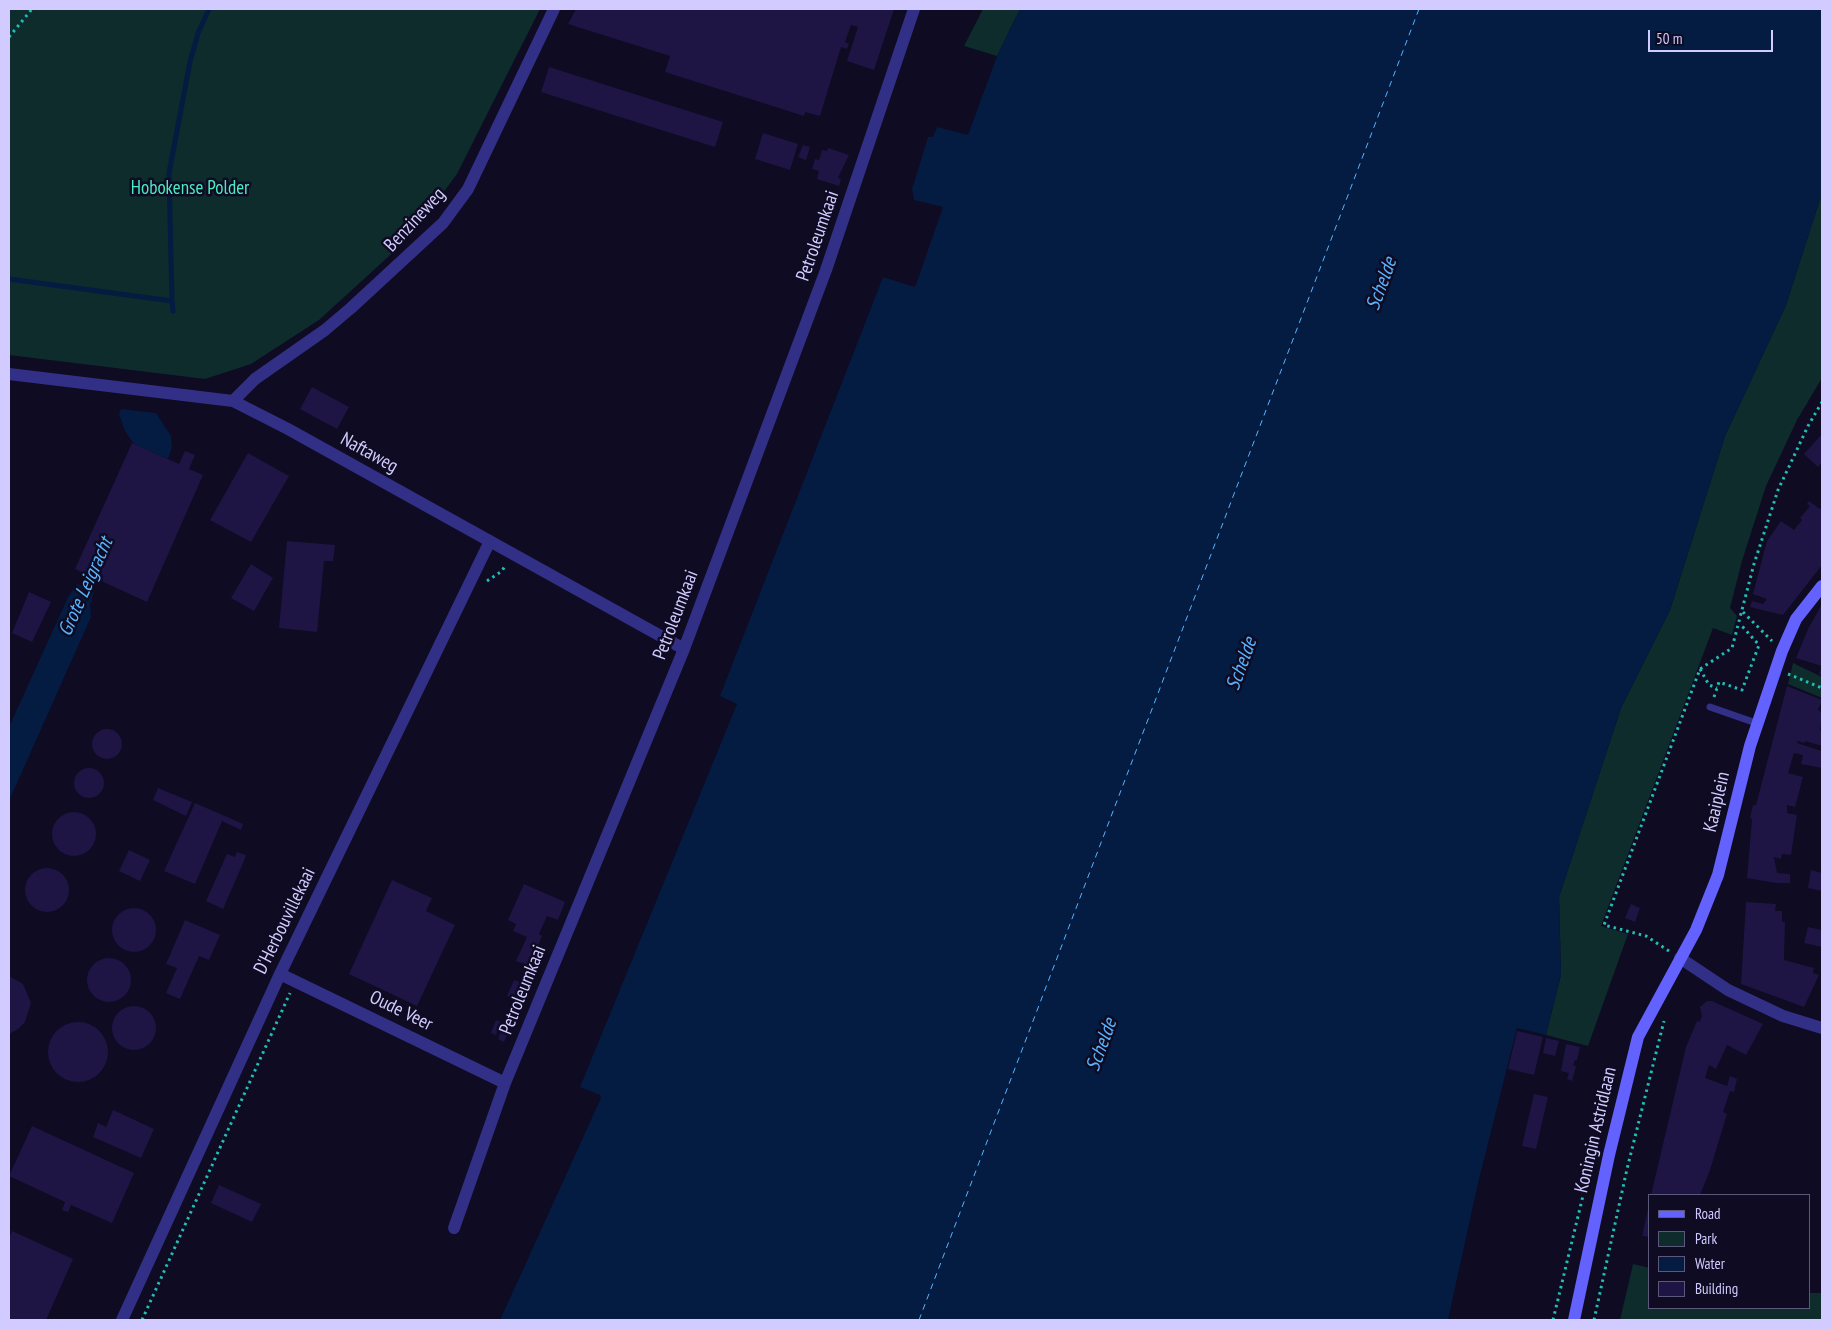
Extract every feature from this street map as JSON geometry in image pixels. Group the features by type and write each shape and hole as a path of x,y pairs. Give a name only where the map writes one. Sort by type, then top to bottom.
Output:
{"street":[{"name":"Benzineweg","path":"233,402 255,379 325,330 351,308 443,223 468,189 554,9"},
{"name":"Petroleumkaai","path":"454,1228 505,1083 684,649 826,270 914,9"},
{"name":"Naftaweg","path":"9,374 233,402 512,553 684,649"},
{"name":"D'Herbouvillekaai","path":"122,1320 280,974 490,541"},
{"name":"Kaaiplein","path":"1680,958 1696,930 1718,876 1756,723 1782,651 1796,620 1822,586"},
{"path":"1680,958 1728,990 1783,1016 1822,1028"},
{"name":"Koningin Astridlaan","path":"1574,1320 1609,1155 1638,1037 1680,958"},
{"name":"Oude Veer","path":"280,974 505,1083"}],"lane":[{"path":"1710,708 1756,723"}],"path":[{"path":"9,37 32,9"},
{"path":"1680,958 1646,936 1604,925 1700,669 1732,648 1740,624 1754,564 1778,490 1808,426 1822,402"},
{"path":"486,582 502,571 512,553"},
{"path":"1742,611 1782,651"},
{"path":"1710,708 1719,682 1742,690 1759,645 1740,624"},
{"path":"1700,669 1709,685 1717,688"},
{"path":"1776,669 1822,688"},
{"name":"D'Herbouvillekaai","path":"142,1320 296,981"},
{"path":"1594,1320 1626,1169 1666,1015"}],"green space":[{"name":"Hobokense Polder","path":"9,9 540,9 457,174 411,236 319,320 251,364 205,379 9,355"},
{"path":"983,9 1020,9 997,56 964,46"},
{"path":"1822,193 1822,378 1797,420 1766,486 1742,561 1730,608 1737,616 1732,635 1713,628 1601,926 1628,934 1588,1046 1546,1035 1561,975 1559,897 1621,708 1670,610 1725,436 1786,305"},
{"path":"1793,663 1822,677 1822,698 1788,684"},
{"path":"1633,1264 1648,1268 1648,1309 1811,1309 1811,1293 1822,1293 1822,1320 1620,1320"}],"water":[{"name":"Schelde","path":"1020,9 1822,9 1822,193 1786,305 1725,436 1670,610 1621,708 1559,897 1561,975 1546,1035 1517,1028 1479,1179 1448,1320 500,1320 601,1098 600,1095 580,1087 737,704 720,696 883,277 915,287 943,207 914,200 912,189 928,137 933,137 937,127 968,135 997,56"},
{"path":"121,409 156,413 171,436 172,447 168,459 134,444 125,431 119,414"},
{"path":"77,584 94,592 90,604 91,617 9,801 9,727 68,597"}],"building":[{"path":"576,9 894,9 874,70 847,61 858,27 851,25 845,42 849,44 847,49 841,47 820,116 805,112 804,116 665,72 670,56 568,24"},
{"path":"549,67 723,122 715,147 541,92"},
{"path":"763,133 798,144 790,170 755,159"},
{"path":"803,145 810,147 806,160 798,157"},
{"path":"828,148 849,155 838,178 841,179 839,186 817,179 819,171 812,169 815,159 819,160 822,150 827,151"},
{"path":"312,387 349,407 337,429 300,409"},
{"path":"1822,434 1822,462 1818,467 1804,454"},
{"path":"132,443 179,464 185,451 195,455 189,469 203,475 147,602 75,569"},
{"path":"248,453 289,476 251,542 210,520"},
{"path":"1809,501 1820,509 1822,506 1822,565 1783,615 1750,607 1752,601 1763,604 1767,599 1753,594 1767,541 1781,521 1794,530 1802,520 1800,518 1810,506 1807,504"},
{"path":"287,541 335,545 333,561 324,561 317,632 279,628"},
{"path":"251,564 273,578 254,611 231,598"},
{"path":"29,592 51,602 32,642 12,633"},
{"path":"1822,604 1822,666 1796,658 1808,629"},
{"path":"1787,686 1822,700 1818,710 1822,713 1820,731 1822,731 1822,746 1805,741 1805,743 1798,741 1797,743 1822,751 1822,768 1801,764 1803,755 1794,753 1788,773 1803,777 1795,807 1787,805 1787,813 1797,815 1791,855 1782,854 1781,859 1774,857 1777,873 1790,874 1790,883 1776,883 1747,878 1752,819 1750,818 1753,805 1756,805"},
{"path":"107,729 117,734 122,744 117,754 107,759 97,754 92,744 97,734"},
{"path":"89,768 99,773 104,783 99,793 89,798 79,793 74,783 79,773"},
{"path":"158,788 192,802 186,816 153,800"},
{"path":"195,803 243,824 241,830 222,821 195,884 164,871"},
{"path":"70,812 78,812 90,818 96,834 90,850 78,856 70,856 58,850 52,838 52,830 58,818"},
{"path":"129,850 150,860 140,881 119,871"},
{"path":"237,852 246,855 223,909 206,901 227,854 235,857"},
{"path":"43,868 51,868 63,874 69,890 63,906 51,912 43,912 31,906 25,894 25,886 31,874"},
{"path":"1811,870 1822,873 1822,891 1808,888"},
{"path":"392,880 432,898 426,911 455,925 417,1006 349,974"},
{"path":"524,884 565,902 558,920 547,916 539,934 542,936 530,966 516,961 527,937 513,931 516,924 508,920"},
{"path":"1746,902 1776,904 1775,911 1782,911 1782,922 1785,922 1784,960 1814,968 1813,973 1819,975 1804,1007 1741,984"},
{"path":"1631,904 1640,908 1635,922 1625,918"},
{"path":"130,908 138,908 150,914 156,930 150,946 138,952 130,952 118,946 112,934 112,926 118,914"},
{"path":"185,920 220,935 209,960 199,956 180,999 166,993 177,968 166,964"},
{"path":"1808,927 1822,930 1822,947 1804,943"},
{"path":"105,958 113,958 125,964 131,980 125,996 113,1002 105,1002 93,996 87,984 87,976 93,964"},
{"path":"9,976 23,984 31,1003 25,1022 9,1034"},
{"path":"514,980 530,986 523,1003 507,996"},
{"path":"1707,1001 1712,1001 1763,1024 1746,1055 1727,1045 1716,1069 1709,1065 1705,1078 1727,1086 1730,1076 1737,1079 1734,1092 1730,1091 1723,1112 1727,1114 1710,1170 1700,1194 1651,1194 1686,1047 1697,1021 1699,1022 1702,1017 1700,1007"},
{"path":"130,1006 138,1006 150,1012 156,1028 150,1044 138,1050 130,1050 118,1044 112,1032 112,1024 118,1012"},
{"path":"496,1020 501,1022 496,1035 491,1033"},
{"path":"78,1022 95,1027 103,1035 108,1052 103,1069 95,1077 78,1082 61,1077 53,1069 48,1052 53,1035 61,1027"},
{"path":"504,1024 511,1027 504,1042 498,1039"},
{"path":"1517,1031 1543,1037 1534,1075 1508,1069"},
{"path":"1546,1038 1559,1041 1555,1056 1543,1053"},
{"path":"1566,1044 1580,1047 1577,1060 1575,1060 1573,1065 1576,1066 1572,1081 1567,1079 1569,1073 1561,1071"},
{"path":"1534,1094 1548,1097 1536,1149 1522,1146"},
{"path":"113,1110 154,1129 141,1158 93,1137 98,1123 106,1127"},
{"path":"32,1126 134,1173 112,1223 71,1205 68,1212 62,1210 65,1202 9,1176"},
{"path":"219,1185 261,1204 252,1222 211,1203"},
{"path":"1648,1209 1648,1237 1642,1236"},
{"path":"12,1231 73,1259 46,1320 9,1320 9,1239"}],"waterway":[{"path":"172,301 169,173 190,62 198,33 209,9"},
{"name":"Grote Leigracht","path":"9,279 172,301 173,311"},
{"name":"Grote Leigracht","path":"83,592 93,570"}],"ferry route":[{"path":"919,1320 1419,9"}]}
